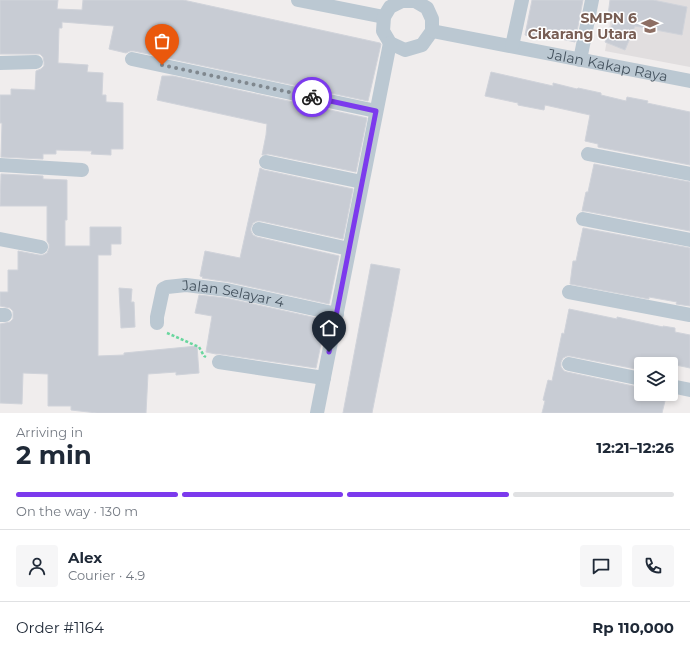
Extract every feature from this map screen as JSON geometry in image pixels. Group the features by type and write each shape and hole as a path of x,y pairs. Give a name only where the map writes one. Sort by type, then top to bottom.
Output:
{"street":[{"path":"298,0 384,17"},
{"path":"512,46 522,0"},
{"path":"580,60 592,0"},
{"path":"402,1 428,4 432,19 432,31 422,45 405,50 390,43 383,31 384,17 390,7 402,1"},
{"name":"Jalan Kakap Raya","path":"432,31 690,81"},
{"path":"317,413 390,43"},
{"path":"132,59 376,111"},
{"path":"0,63 36,62"},
{"path":"588,154 690,174"},
{"path":"266,162 362,182"},
{"path":"0,165 82,170"},
{"path":"583,220 690,240"},
{"path":"259,229 349,248"},
{"path":"0,239 41,248"},
{"name":"Jalan Selayar 4","path":"157,323 163,289 178,285 227,290 337,314"},
{"path":"569,292 690,315"},
{"path":"219,362 324,378"},
{"path":"569,364 634,378"},
{"path":"678,387 690,390"}],"path":[{"path":"157,323 160,329 200,347 204,356 208,359 219,362"}],"shaded area":[{"name":"SMPN 6 Cikarang Utara","path":"614,0 690,0 690,67 605,51"}],"building":[{"path":"0,0 58,0 57,9 82,10 83,0 183,0 381,44 368,101 134,51 126,53 109,49 114,26 62,22 62,28 59,28 58,63 88,65 87,72 103,73 102,95 106,95 106,102 123,103 123,149 111,149 111,155 91,154 92,151 56,150 56,154 43,154 43,159 1,157 2,123 0,123 0,95 11,95 11,89 35,90 36,71 44,66 44,62 43,57 40,54 0,54"},
{"path":"532,0 583,0 575,42 544,35 544,39 525,35"},
{"path":"610,0 653,0 687,7 682,35 635,26 625,50 605,42 616,16 608,15"},
{"path":"491,72 553,86 553,83 578,88 626,101 627,97 648,101 647,103 690,112 690,165 598,147 598,144 585,141 590,115 545,105 544,110 485,96"},
{"path":"162,76 173,76 367,118 356,172 268,154 262,155 267,124 157,100"},
{"path":"594,164 690,182 690,231 582,211"},
{"path":"260,168 353,189 343,239 261,221 253,223 251,228 253,235 257,237 339,256 329,304 229,282 202,278 203,277 200,276 205,251 240,258"},
{"path":"1,174 43,176 43,179 67,180 67,220 65,220 65,246 90,246 90,227 121,227 121,244 111,244 111,255 98,255 98,356 124,355 124,353 197,346 199,373 176,375 176,372 148,374 146,413 97,413 71,410 71,406 48,406 48,374 23,373 22,404 0,403 0,324 10,322 13,319 13,311 10,308 0,306 0,292 8,292 8,270 18,270 18,251 43,255 47,253 49,248 47,241 47,206 0,206"},
{"path":"583,228 690,248 690,306 676,304 677,302 649,297 649,299 570,284 573,261 576,261"},
{"path":"371,264 400,269 392,312 372,413 343,413"},
{"path":"119,288 132,289 131,302 134,302 135,327 121,328"},
{"path":"199,295 226,298 326,320 316,368 206,352 212,316 195,313"},
{"path":"569,309 617,319 617,317 663,327 675,328 675,332 690,335 690,368 678,365 678,357 634,357 634,369 567,356 563,358 561,362 561,367 564,371 634,386 634,401 665,401 662,413 542,413 545,401 543,400 548,380 552,381 562,333 564,334"}],"way so far":[{"path":"162,65 312,97"}],"place":[{"name":"SMPN 6 Cikarang Utara","path":"650,26"}],"route":[{"path":"312,97 376,111 329,352"}]}
